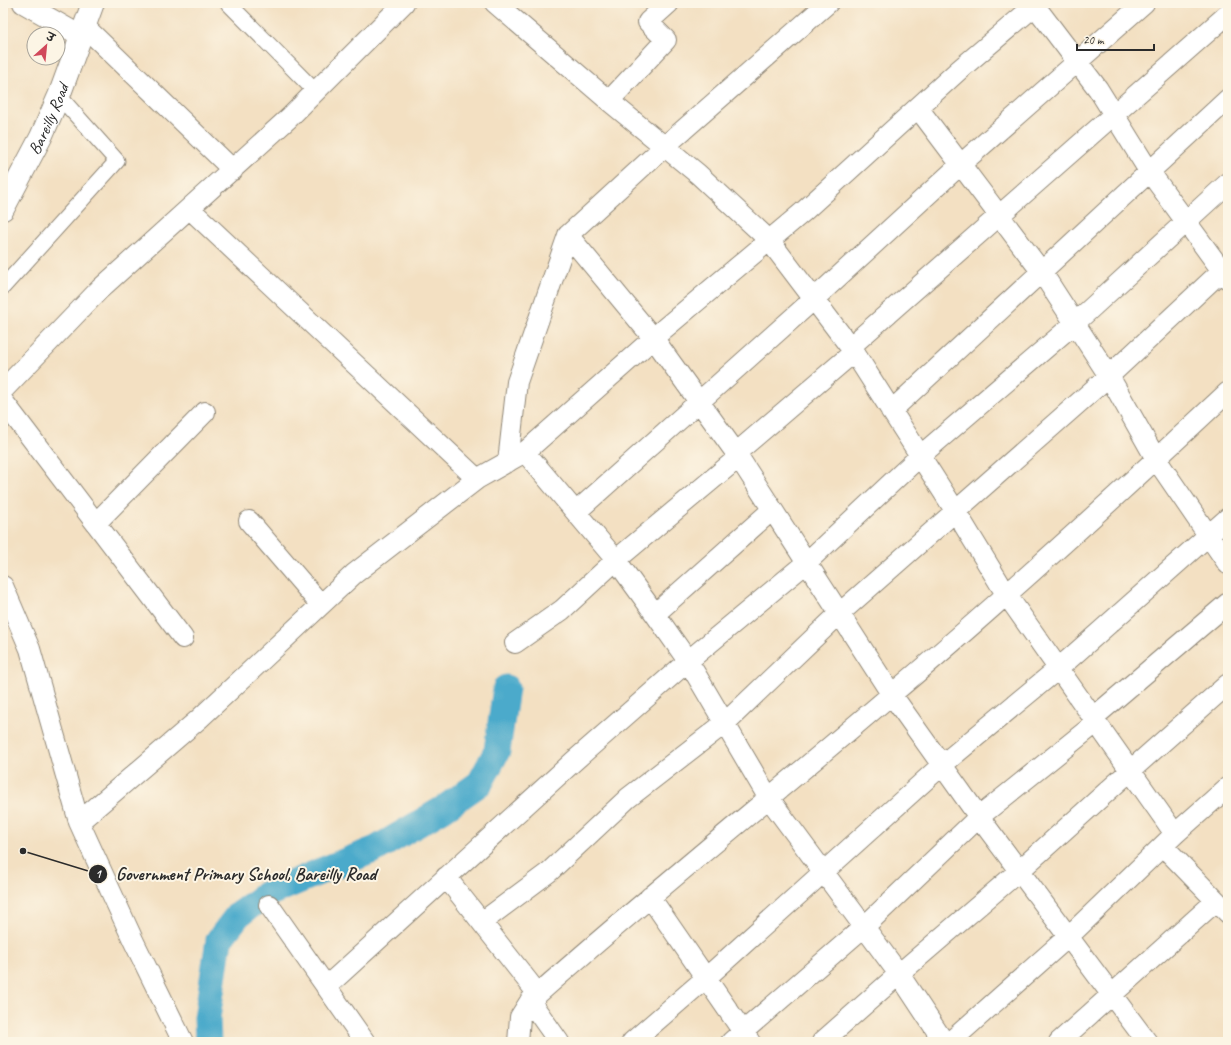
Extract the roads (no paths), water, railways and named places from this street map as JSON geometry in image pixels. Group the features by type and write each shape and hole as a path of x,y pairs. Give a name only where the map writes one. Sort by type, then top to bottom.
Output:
{"highway":[{"name":"Bareilly Road","path":"3,209 41,137 59,96 93,3"}],"street":[{"path":"23,3 82,31 233,170"},
{"path":"228,3 316,92"},
{"path":"3,390 100,289 233,170 316,92 404,3"},
{"path":"495,3 609,101 698,174 770,240 852,350 956,512 1006,594 1130,770 1169,840 1222,907 1112,995 1059,1042"},
{"path":"609,101 666,40 648,22 669,3"},
{"path":"508,462 517,382 568,235 665,146 828,3"},
{"path":"576,512 814,299 960,165 1144,3"},
{"path":"515,643 562,610 616,560 738,455 999,216 1228,14 1221,3"},
{"path":"79,822 199,719 354,574 477,479 525,452 665,328 803,212 959,70 1037,5 1098,89 1149,170 1186,221 1226,271 956,512 840,613 725,723 628,798 549,872 482,922"},
{"path":"3,287 117,161 59,96"},
{"path":"891,410 1149,170 1228,99"},
{"path":"918,108 1041,271 1109,376 1156,459 1228,564"},
{"path":"326,987 574,761 688,661 806,563 920,456 1075,324 1228,183"},
{"path":"190,209 477,479"},
{"path":"568,235 654,338 700,402 738,455 806,563 892,694 979,817 1147,1042"},
{"path":"518,1042 520,1017 534,998 650,897 892,694 1006,594 1228,392"},
{"path":"3,401 183,638"},
{"path":"96,523 205,412"},
{"path":"525,452 616,560 655,614 688,661 768,797 865,926 944,1042"},
{"path":"655,614 772,510"},
{"path":"632,1042 706,978 942,765 1059,668 1228,518"},
{"path":"249,520 320,605"},
{"path":"3,586 30,649 79,822 134,942 183,1042"},
{"path":"650,897 706,978 741,1039 865,926 979,817 1096,720 1228,603"},
{"path":"822,1042 1019,871 1130,770 1228,684"},
{"path":"950,1042 1068,937 1169,840 1228,787"},
{"path":"446,877 482,922 534,998 558,1042"},
{"path":"269,906 326,987 358,1039"}],"waterway":[{"path":"208,1042 207,1018 219,940 238,915 265,895 376,849 443,809 480,783 497,751 506,688"}],"place":[{"name":"Government Primary School, Bareilly Road","path":"23,851"}]}
